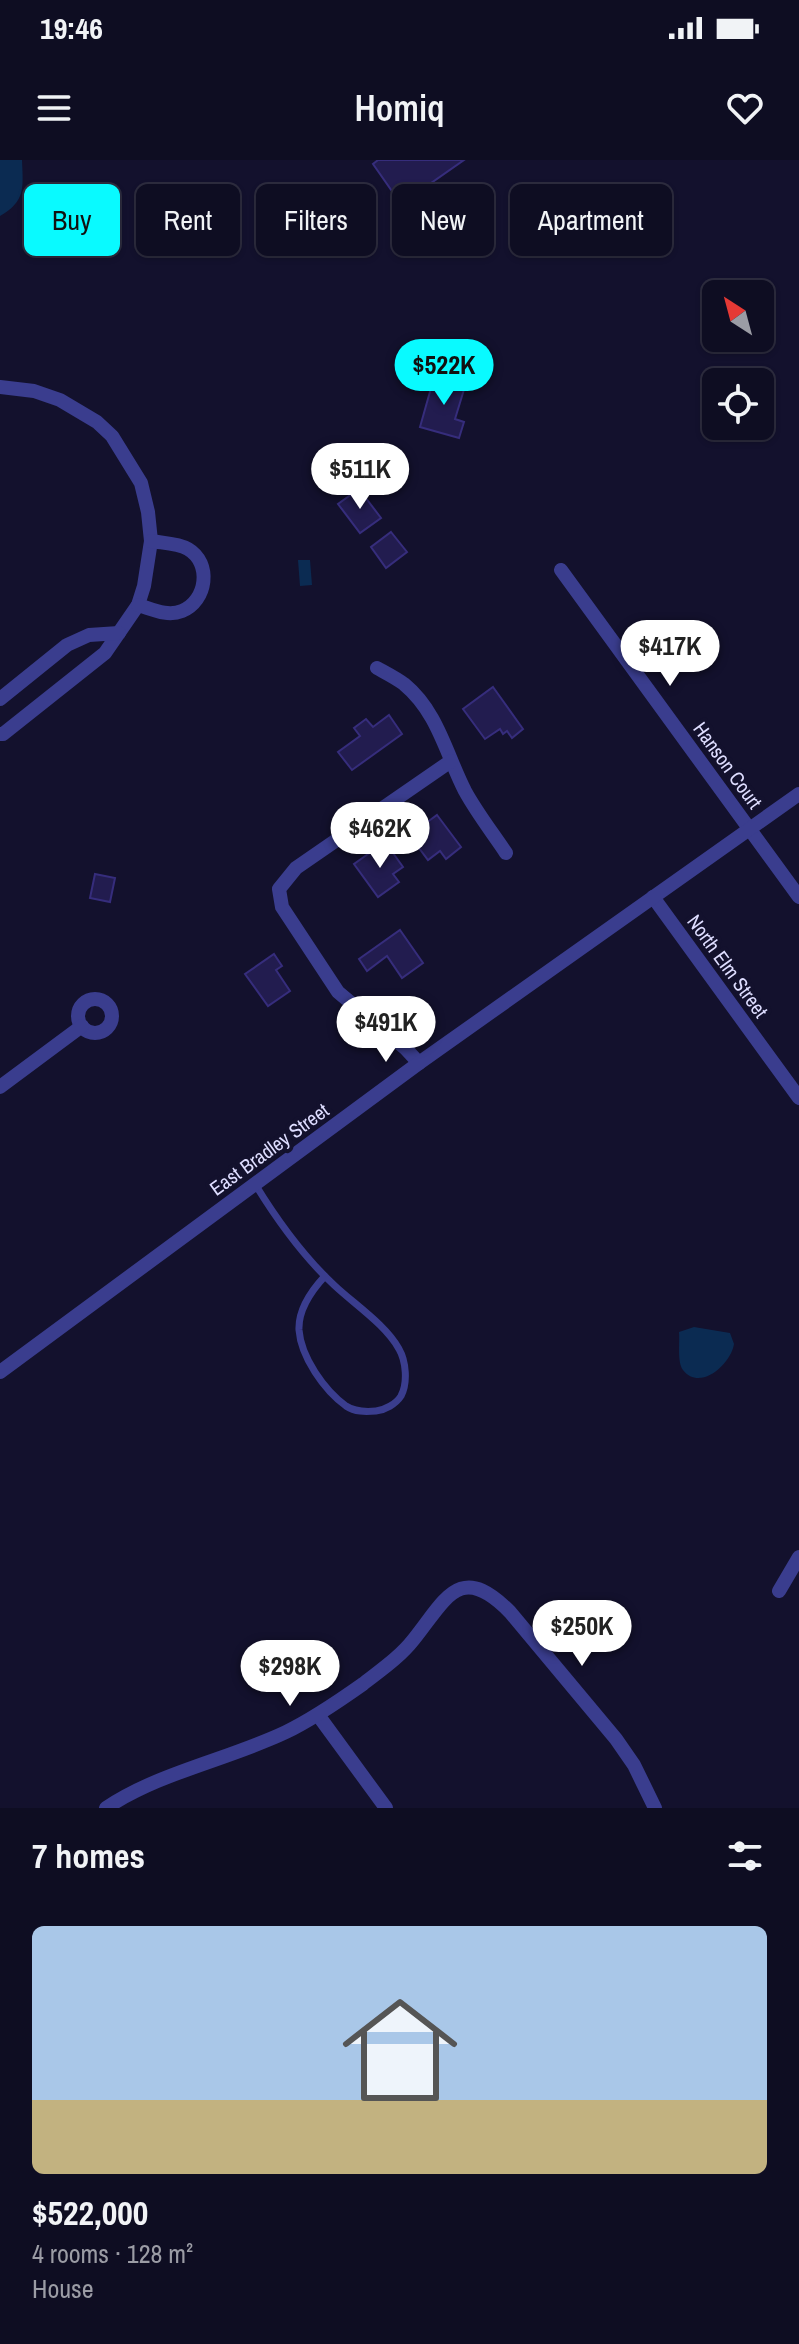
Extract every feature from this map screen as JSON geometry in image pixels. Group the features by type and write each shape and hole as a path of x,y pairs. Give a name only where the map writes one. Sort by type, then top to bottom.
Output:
{"street":[{"path":"0,387 34,391 60,400 97,422 112,436 141,483 151,541 138,605 105,653 0,734"},
{"path":"138,605 163,613 180,612 193,604 201,593 204,573 198,558 186,548 151,541"},
{"name":"Hanson Court","path":"561,570 799,897"},
{"path":"0,699 67,645 89,635 119,633"},
{"path":"377,668 403,684 435,721 476,811 506,853"},
{"path":"419,1063 338,992 282,907 279,889 296,868 451,761"},
{"name":"East Bradley Street","path":"0,1372 419,1063 799,794"},
{"name":"North Elm Street","path":"653,897 799,1098"},
{"path":"0,1087 82,1026"},
{"path":"779,1591 799,1557"},
{"path":"106,1808 136,1790 285,1732 318,1715 394,1661 413,1641 443,1599 462,1588 484,1591 510,1612 616,1739 634,1765 655,1808"},
{"path":"318,1715 386,1808"}],"lane":[{"path":"255,1184 273,1212 325,1276 391,1336 401,1352 405,1379 402,1394 383,1410 356,1411 346,1405 309,1363 299,1329 301,1313 325,1276"}],"water":[{"path":"0,160 22,160 23,178 19,199 0,216"},
{"path":"298,560 310,560 312,585 300,586"},
{"path":"694,1327 730,1333 734,1344 727,1360 706,1377 690,1376 681,1367 679,1332"}],"building":[{"path":"378,160 464,160 430,184 392,184 392,191 373,164"},
{"path":"435,374 466,383 455,419 464,422 459,438 420,427"},
{"path":"359,489 381,518 360,533 338,504"},
{"path":"391,532 407,552 386,568 371,547"},
{"path":"493,687 523,729 512,738 507,731 503,734 500,729 485,739 463,709"},
{"path":"389,715 402,734 352,770 338,752 360,736 354,728 366,719 373,727"},
{"path":"437,815 461,847 446,859 440,851 428,860 407,832"},
{"path":"388,846 403,867 393,874 399,882 378,897 354,864 371,852 374,856"},
{"path":"95,874 115,878 110,902 90,898"},
{"path":"400,930 423,963 402,978 387,956 367,971 359,959"},
{"path":"274,954 282,966 276,970 290,991 268,1006 245,974"}]}
